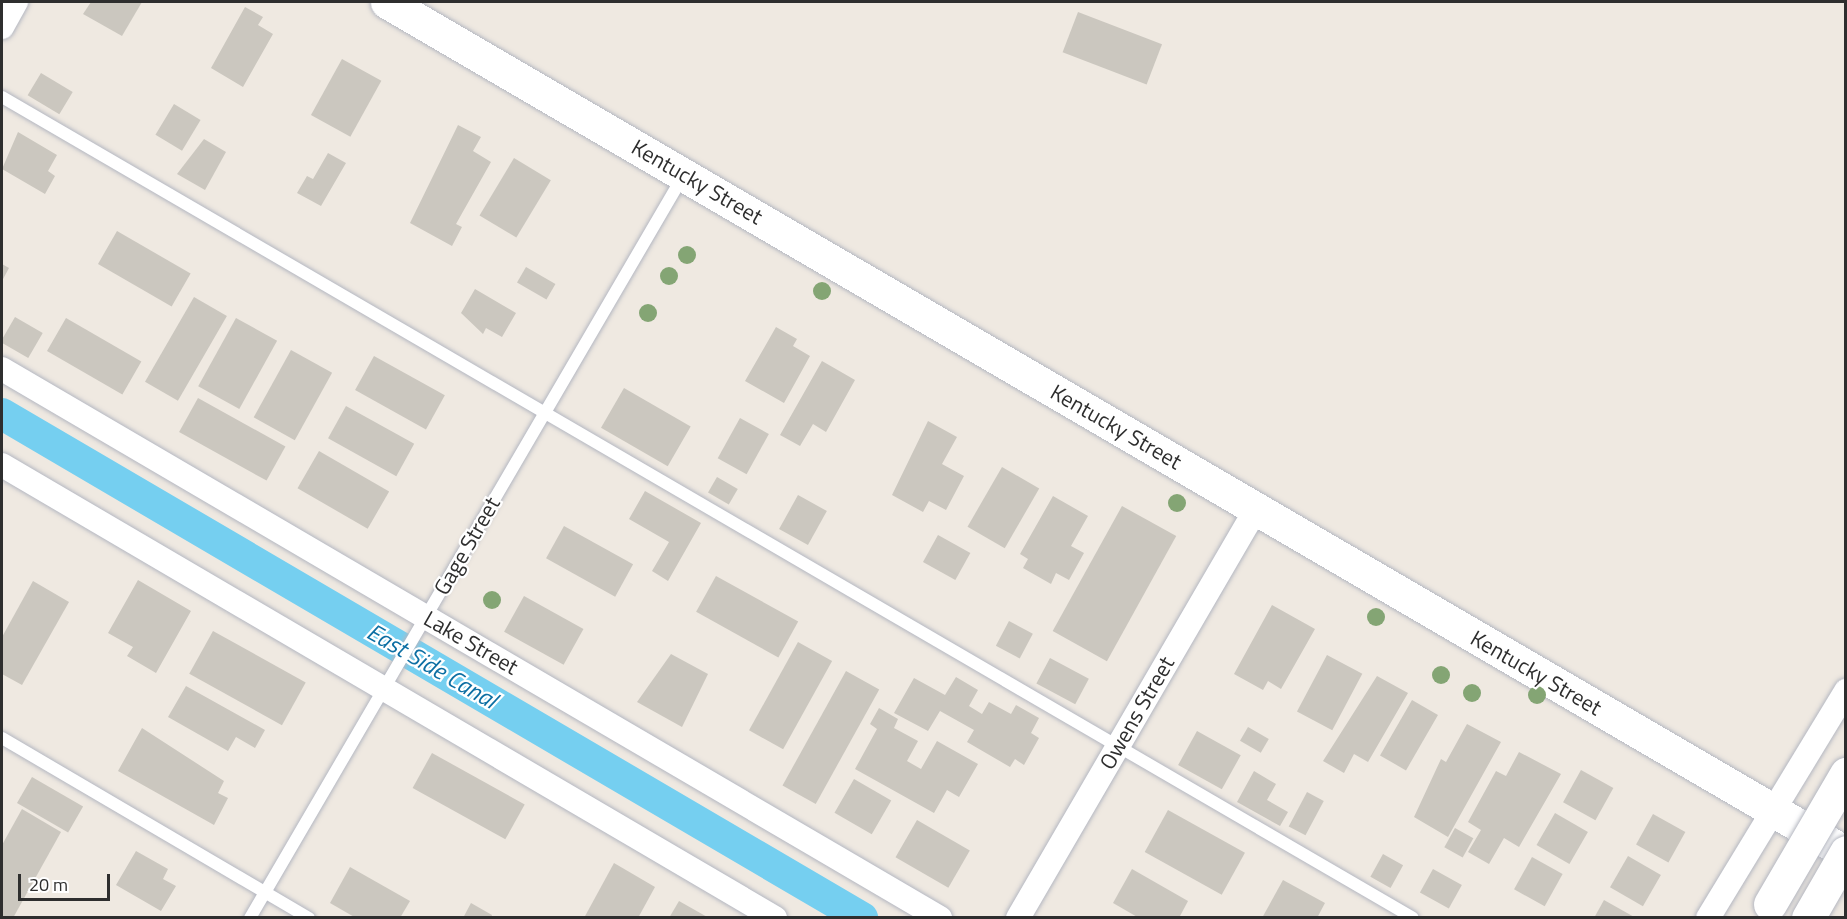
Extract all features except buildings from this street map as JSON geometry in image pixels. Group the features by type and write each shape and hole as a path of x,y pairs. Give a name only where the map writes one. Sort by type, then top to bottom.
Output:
{"street":[{"path":"2,27 16,2"},
{"name":"Kentucky Street","path":"387,2 1845,853"},
{"name":"Lake Street","path":"2,369 940,918"},
{"path":"2,465 775,918"},
{"name":"Owens Street","path":"1018,918 1256,509"},
{"path":"1708,918 1845,691"},
{"path":"1766,911 1845,774"},
{"path":"1808,918 1845,853"}],"lane":[{"path":"2,98 1413,918"},
{"name":"Gage Street","path":"250,918 684,175"},
{"path":"2,738 309,918"}],"waterway":[{"name":"East Side Canal","path":"2,414 862,918"}]}
